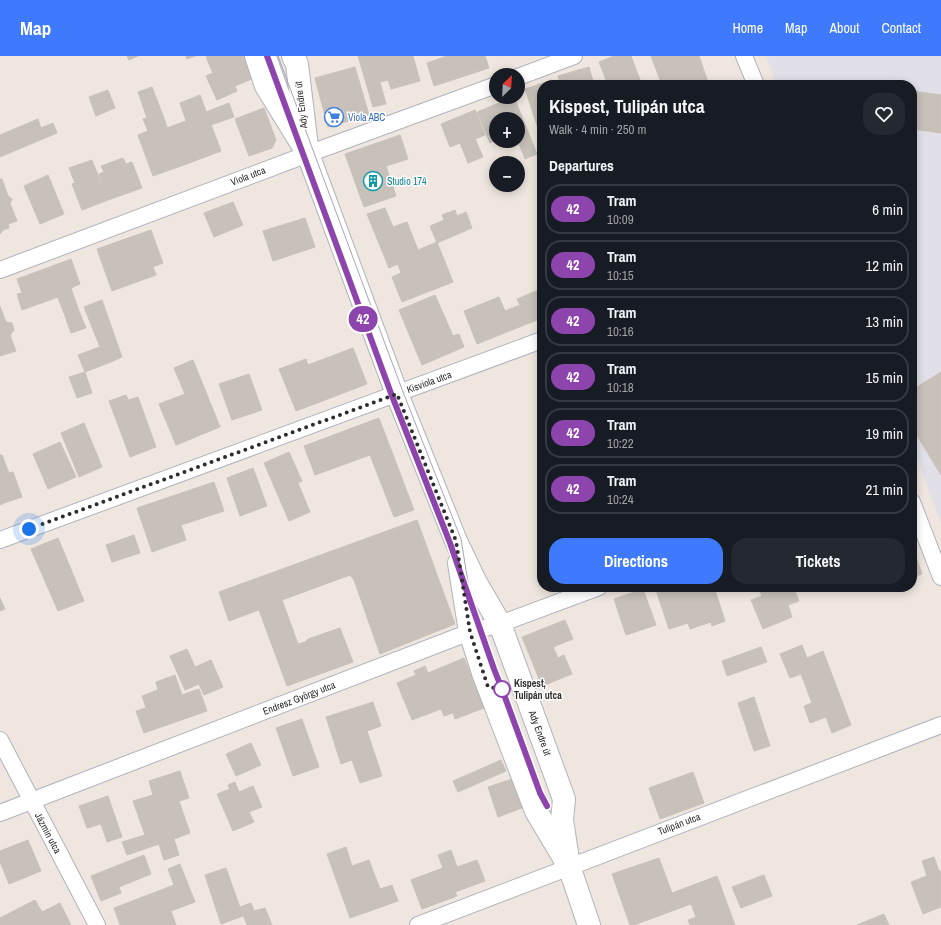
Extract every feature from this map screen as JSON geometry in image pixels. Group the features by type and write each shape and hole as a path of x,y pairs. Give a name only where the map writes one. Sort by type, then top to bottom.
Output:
{"street":[{"name":"Ady Endre út","path":"256,56 266,86 308,154 397,394 456,541 475,581 500,624 564,799 562,820 569,866 589,925"},
{"name":"Ady Endre út","path":"294,56 297,64 308,154"},
{"path":"525,74 574,56"},
{"path":"744,56 754,80"},
{"name":"Viola utca","path":"0,270 489,88"},
{"name":"Kisviola utca","path":"0,540 537,342"},
{"path":"917,515 941,577"},
{"name":"Ady Endre út","path":"456,541 470,632 483,673 536,811 569,866"},
{"name":"Endresz György utca","path":"0,813 470,632 500,624 586,592"},
{"name":"Tulipán utca","path":"418,925 941,725"},
{"name":"Jázmin utca","path":"0,740 97,925"}],"lane":[{"path":"272,56 308,154"}],"shaded area":[{"path":"766,56 941,56 941,523 917,459 917,80 775,80"}],"building":[{"path":"127,56 138,56 129,60"},
{"path":"186,56 195,56 187,59"},
{"path":"244,56 254,78 235,86 237,91 217,100 206,76 213,73 206,57"},
{"path":"358,56 413,56 420,81 391,89 388,80 380,82 386,104 373,107"},
{"path":"447,56 485,56 489,68 434,86 427,63"},
{"path":"614,56 631,56 640,80 606,80 599,62"},
{"path":"651,56 699,56 707,80 660,80"},
{"path":"355,67 369,115 328,127 315,78"},
{"path":"589,67 593,80 559,80 558,76"},
{"path":"537,85 537,125 525,89"},
{"path":"152,87 162,113 147,118 138,92"},
{"path":"108,90 115,108 96,116 89,97"},
{"path":"917,92 941,95 941,133 917,130"},
{"path":"200,95 221,151 181,166 167,128 186,121 180,103"},
{"path":"229,103 234,117 211,125 206,112"},
{"path":"497,104 517,104 520,112 489,112 489,141 477,112"},
{"path":"264,108 276,140 272,148 249,156 235,119"},
{"path":"475,110 485,135 475,139 483,157 468,163 460,143 450,147 441,124"},
{"path":"162,113 181,166 153,176 138,135 148,131 143,119"},
{"path":"38,119 41,128 53,123 57,133 0,157 0,135"},
{"path":"525,124 537,154 525,159 521,148 525,148"},
{"name":"Studio 174","path":"400,135 408,159 386,166 396,196 364,207 345,154"},
{"path":"123,158 126,164 132,162 142,188 108,200 99,174 104,172 101,166"},
{"path":"92,160 108,200 82,210 72,184 75,183 69,168"},
{"path":"48,175 64,214 40,224 24,186"},
{"path":"0,179 2,179 8,196 12,199 10,203 17,221 8,224 9,228 3,230 0,234"},
{"path":"233,202 243,225 214,237 204,213"},
{"path":"385,208 393,227 407,222 418,250 437,242 453,282 402,302 392,277 401,273 398,264 389,268 367,214"},
{"path":"455,210 457,216 466,212 472,228 437,243 430,226 444,220 442,215"},
{"path":"305,218 315,247 273,261 263,231"},
{"path":"151,230 163,263 153,267 156,275 112,291 97,249"},
{"path":"71,259 80,284 71,288 74,297 60,303 47,268"},
{"path":"47,268 58,297 22,310 17,294 22,293 17,279"},
{"path":"537,291 537,320 477,344 464,311 499,297 505,311 520,305 517,299"},
{"path":"435,295 453,336 459,334 464,347 422,365 399,310"},
{"path":"74,297 79,311 65,316 60,303"},
{"path":"102,300 122,357 111,362 105,345 100,347 84,307"},
{"path":"0,306 6,322 12,323 14,330 10,335 16,351 0,356"},
{"path":"79,311 86,328 71,333 65,316"},
{"path":"105,345 111,362 85,372 78,355"},
{"path":"353,348 367,384 296,411 279,369 306,359 308,365"},
{"path":"193,360 220,427 176,445 159,404 185,394 174,368"},
{"path":"85,372 92,393 77,398 69,377"},
{"path":"941,372 941,475 917,435 917,387"},
{"path":"249,374 262,410 232,420 219,384"},
{"path":"126,395 128,400 138,397 156,447 130,457 109,401"},
{"path":"379,418 414,510 394,517 370,455 315,475 304,446"},
{"path":"84,423 102,467 79,477 61,433"},
{"path":"60,442 76,477 48,489 33,454"},
{"path":"289,452 302,481 298,483 310,512 289,521 264,463"},
{"path":"0,455 2,455 9,473 13,472 22,497 4,503 0,493"},
{"path":"253,468 267,506 240,516 227,478"},
{"path":"214,482 224,511 181,525 186,540 152,552 137,508"},
{"path":"0,493 4,503 0,505"},
{"path":"417,520 455,624 380,654 354,580 350,575 282,600 298,644 340,628 353,662 287,686 259,610 229,621 219,592"},
{"path":"134,535 140,553 112,562 106,545"},
{"path":"58,538 84,601 58,611 31,549"},
{"path":"917,560 922,574 917,576"},
{"path":"634,592 644,592 656,625 626,635 614,599"},
{"path":"657,592 716,592 725,621 712,626 711,622 690,629 688,623 669,629"},
{"path":"760,592 796,592 799,601 788,605 792,617 763,629 751,600 762,596"},
{"path":"0,598 5,609 0,611"},
{"path":"565,620 573,639 553,647 558,658 564,655 572,674 542,686 522,637"},
{"path":"802,645 807,658 823,651 851,725 832,733 826,717 810,723 804,706 812,703 801,674 790,678 780,654"},
{"path":"761,647 767,662 727,676 722,661"},
{"path":"187,649 195,667 211,660 223,687 204,695 199,684 185,690 170,656"},
{"path":"464,658 484,708 455,719 453,713 444,716 441,709 412,720 397,683 416,675 414,671 425,666 428,673"},
{"path":"175,675 182,695 199,689 207,711 144,733 136,711 146,708 142,696 158,690 156,682"},
{"path":"754,697 770,746 754,751 738,703"},
{"path":"373,702 381,726 367,731 382,776 360,783 352,760 341,764 326,717"},
{"path":"302,719 319,767 293,776 276,728"},
{"path":"251,743 261,765 236,776 226,754"},
{"path":"501,760 506,771 458,792 453,781"},
{"path":"180,771 189,798 179,801 190,833 174,839 179,855 164,860 159,844 127,855 122,842 145,835 133,801 153,795 149,781"},
{"path":"693,772 704,803 660,819 649,788"},
{"path":"512,779 522,808 498,817 488,787"},
{"path":"235,782 239,792 253,786 262,807 249,812 254,822 233,831 217,794 230,789 228,785"},
{"path":"108,796 122,837 107,842 101,824 87,828 79,806"},
{"path":"28,840 41,871 9,884 0,862 0,851"},
{"path":"346,847 352,866 369,860 380,889 392,885 398,901 350,918 327,854"},
{"path":"451,850 457,867 477,860 485,881 455,892 457,896 422,909 411,880 443,868 438,855"},
{"path":"144,855 151,874 119,887 121,893 101,901 91,876"},
{"path":"934,857 939,871 941,871 941,907 923,914 911,882 927,876 922,861"},
{"path":"659,858 672,893 717,876 735,925 690,925 688,920 696,917 691,904 634,925 630,925 612,874"},
{"path":"180,864 195,902 171,911 176,925 120,925 114,908 174,885 168,869"},
{"path":"226,868 243,916 221,924 205,875"},
{"path":"764,875 772,896 741,908 732,887"},
{"path":"35,900 42,912 60,903 71,925 0,925 0,918"},
{"path":"251,903 254,911 265,908 272,925 247,925 240,907"},
{"path":"884,914 889,925 857,925"}],"tram line":[{"path":"267,56 391,396 450,543 494,669 540,793 547,807"},
{"name":"42","path":"267,56 392,396 450,543 494,669 540,793 547,806"},
{"path":"278,56 403,392 461,539 468,582"}],"place":[{"name":"Viola ABC","path":"334,117"},
{"name":"Studio 174","path":"373,181"},
{"name":"Kispest, Tulipán utca","path":"502,689"}],"route":[{"path":"29,529 397,394 456,541 470,632 483,673 488,687 502,689"}]}
